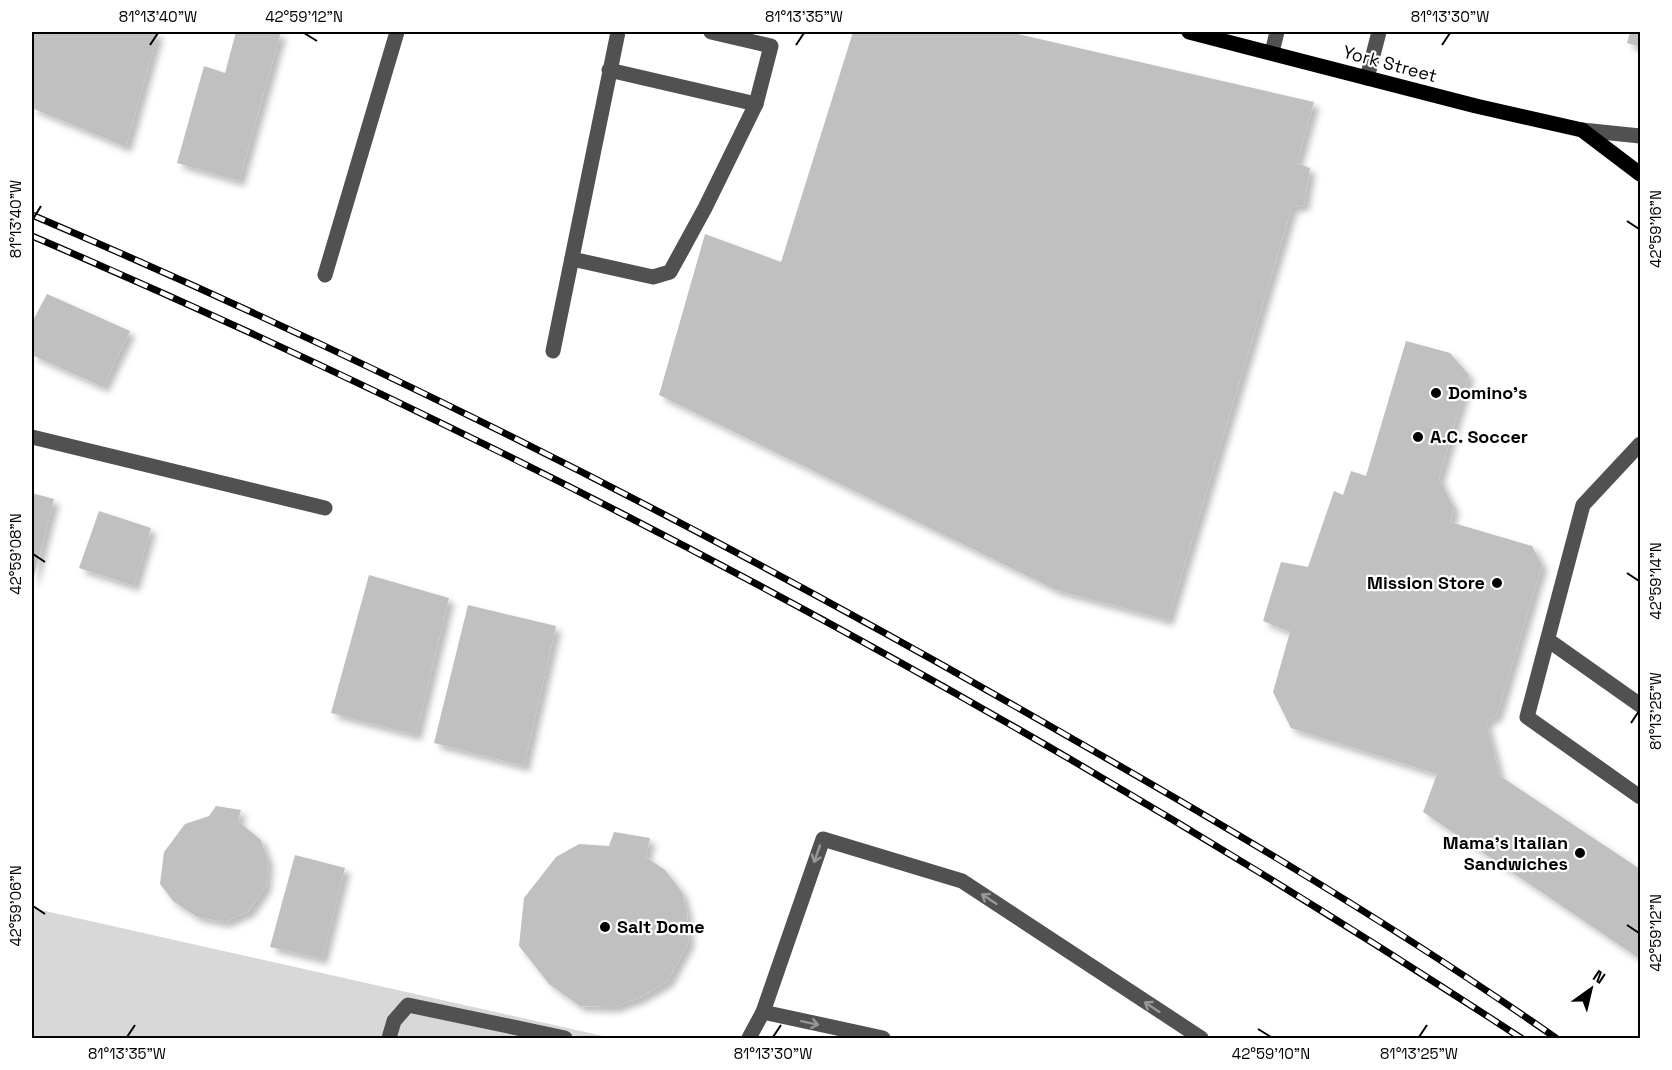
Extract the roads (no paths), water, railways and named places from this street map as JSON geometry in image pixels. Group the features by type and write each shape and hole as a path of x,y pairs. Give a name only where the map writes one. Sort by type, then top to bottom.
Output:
{"main road":[{"name":"York Street","path":"1189,32 1582,130 1641,174"}],"street":[{"path":"325,275 397,32"},
{"path":"553,351 618,32"},
{"path":"572,259 653,277 670,272 705,208 756,104 771,46 711,32"},
{"path":"1272,52 1277,32"},
{"path":"1367,78 1378,32"},
{"path":"609,70 756,104"},
{"name":"York Street","path":"1582,130 1641,136"},
{"path":"32,436 325,508"},
{"path":"1641,444 1583,505 1527,717 1641,797"},
{"path":"1548,640 1641,705"},
{"path":"749,1038 763,1012 823,839 962,881 1201,1038"},
{"path":"389,1038 394,1021 408,1005 565,1038"},
{"path":"763,1012 883,1038"}],"railway":[{"path":"32,215 157,269 404,384 526,444 767,569 1006,701 1285,863 1422,948 1556,1038"},
{"path":"32,236 226,322 417,412 607,506 794,604 979,707 1162,814 1343,924 1521,1038"}],"place":[{"name":"Domino's","path":"1436,393"},
{"name":"A.C. Soccer","path":"1418,437"},
{"name":"Mission Store","path":"1497,583"},
{"name":"Mama's Italian Sandwiches","path":"1580,853"},
{"name":"Salt Dome","path":"605,927"}]}
